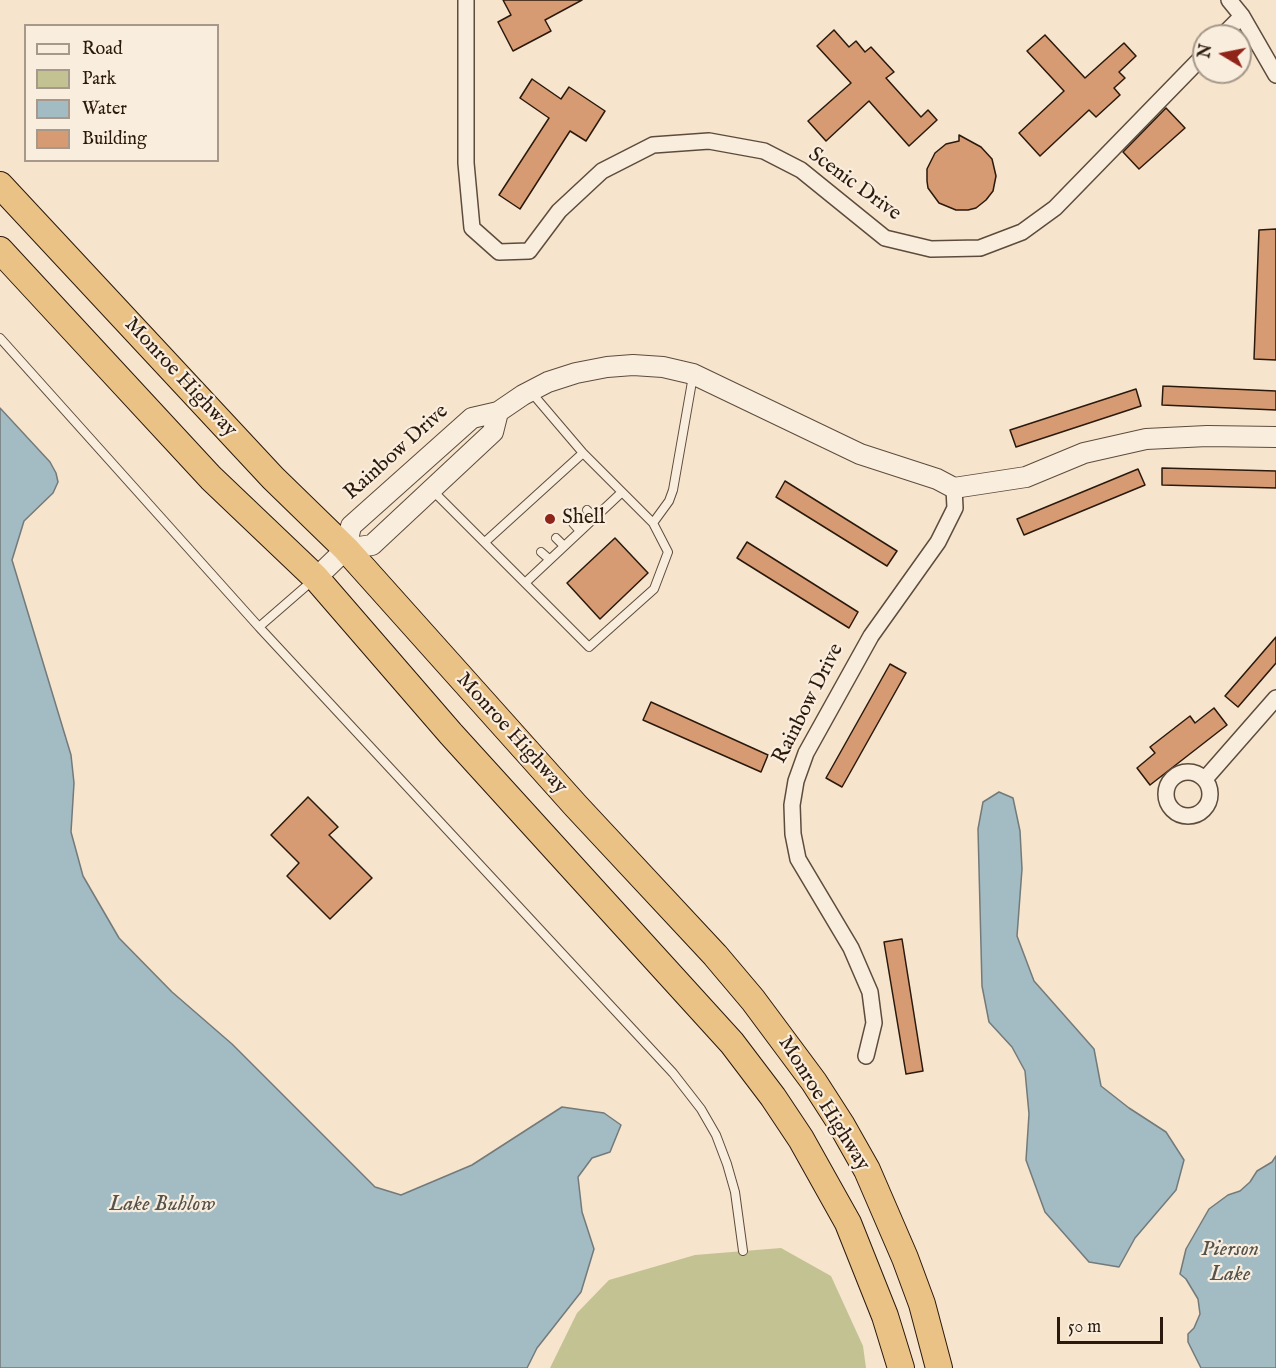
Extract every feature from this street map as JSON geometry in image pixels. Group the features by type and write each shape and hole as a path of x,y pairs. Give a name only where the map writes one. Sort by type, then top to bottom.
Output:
{"highway":[{"name":"Monroe Highway","path":"0,185 273,478 346,549 576,806 715,955 778,1033 841,1124 867,1170 905,1258 933,1342 939,1368"},
{"name":"Monroe Highway","path":"0,250 211,478 316,578 451,734 711,1018 751,1067 801,1139 848,1223 875,1289 899,1362"}],"street":[{"name":"Scenic Drive","path":"466,0 466,163 472,228 499,252 529,251 559,211 602,171 653,145 709,141 764,151 801,170 885,238 931,249 980,248 1022,232 1055,208 1192,67"},
{"path":"1229,0 1242,16 1276,75"},
{"path":"1234,24 1242,16"},
{"name":"Rainbow Drive","path":"316,578 346,549 351,526 472,418 498,412 530,391 557,379 606,367 633,365 663,367 693,374 860,454 937,478 954,488 955,508 938,542 872,636 806,753 796,781 792,805 793,834 798,859 851,948 870,992 874,1023 866,1056"},
{"path":"346,549 372,545 493,432 498,412"},
{"path":"954,488 1026,477 1084,453 1146,439 1207,436 1276,438"},
{"path":"1205,779 1276,698"}],"lane":[{"path":"0,338 259,627 673,1073 701,1109 716,1135 735,1192 743,1251"},
{"path":"653,524 669,501 673,490 693,374"},
{"path":"431,489 589,647 654,589 668,552 653,524 583,453 530,391"},
{"path":"485,542 583,453"},
{"path":"556,478 563,486"},
{"path":"541,492 548,500"},
{"path":"525,583 621,493"},
{"path":"525,506 532,514"},
{"path":"587,510 594,517"},
{"path":"510,520 517,528"},
{"path":"573,523 580,531"},
{"path":"556,538 564,546"},
{"path":"541,552 549,560"},
{"path":"259,627 316,578"}],"green space":[{"path":"781,1248 831,1276 863,1346 866,1368 550,1368 577,1313 609,1280 695,1255"}],"water":[{"name":"Lake Buhlow","path":"0,408 50,462 56,473 58,482 53,493 24,521 12,560 71,755 74,783 71,832 83,876 119,938 172,992 232,1044 375,1187 401,1195 472,1165 562,1107 604,1113 621,1125 610,1152 592,1158 578,1177 582,1212 594,1249 581,1292 537,1348 527,1368 0,1368"},
{"path":"999,792 1013,798 1020,831 1022,869 1017,936 1034,981 1094,1049 1101,1086 1166,1132 1184,1160 1176,1190 1135,1238 1119,1267 1089,1262 1045,1212 1026,1160 1029,1114 1025,1071 1012,1047 989,1022 982,986 978,829 983,802"},
{"name":"Pierson Lake","path":"1276,1156 1276,1368 1201,1368 1188,1342 1188,1334 1194,1328 1200,1314 1198,1299 1186,1279 1180,1274 1186,1249 1209,1209 1228,1195 1240,1191 1257,1171 1272,1162"}],"building":[{"path":"503,0 582,0 545,20 551,31 513,51 498,22 511,15"},
{"path":"834,30 849,47 856,41 865,52 871,47 894,72 886,78 921,117 928,110 937,120 909,146 869,101 826,141 808,121 851,83 817,46"},
{"path":"1045,35 1085,78 1124,43 1136,56 1119,72 1125,78 1114,88 1120,95 1096,117 1089,110 1040,156 1019,133 1064,91 1027,51"},
{"path":"532,79 561,99 569,87 605,111 586,141 570,131 520,209 499,195 549,118 520,98"},
{"path":"1166,108 1185,128 1139,169 1123,152"},
{"path":"959,135 981,147 992,159 996,176 993,191 986,200 976,208 968,210 956,210 939,203 928,188 927,181 927,169 935,153 946,144 959,141"},
{"path":"1276,229 1276,360 1254,359 1259,230"},
{"path":"1163,386 1276,391 1276,410 1162,405"},
{"path":"1136,389 1141,406 1016,447 1010,430"},
{"path":"1162,468 1276,471 1276,488 1162,485"},
{"path":"1138,469 1145,485 1024,535 1017,519"},
{"path":"785,481 897,551 887,566 776,497"},
{"path":"615,538 648,573 600,619 567,583"},
{"path":"747,542 858,612 849,628 737,558"},
{"path":"1276,637 1276,663 1238,707 1225,696"},
{"path":"890,664 906,673 842,787 826,778"},
{"path":"651,702 768,755 761,772 643,720"},
{"path":"1214,708 1227,725 1150,785 1137,768 1155,753 1150,747 1190,716 1195,723"},
{"path":"308,797 338,827 329,835 372,878 330,919 287,876 299,863 271,835"},
{"path":"902,939 923,1071 906,1074 884,942"}],"place":[{"name":"Shell","path":"550,519"}]}
